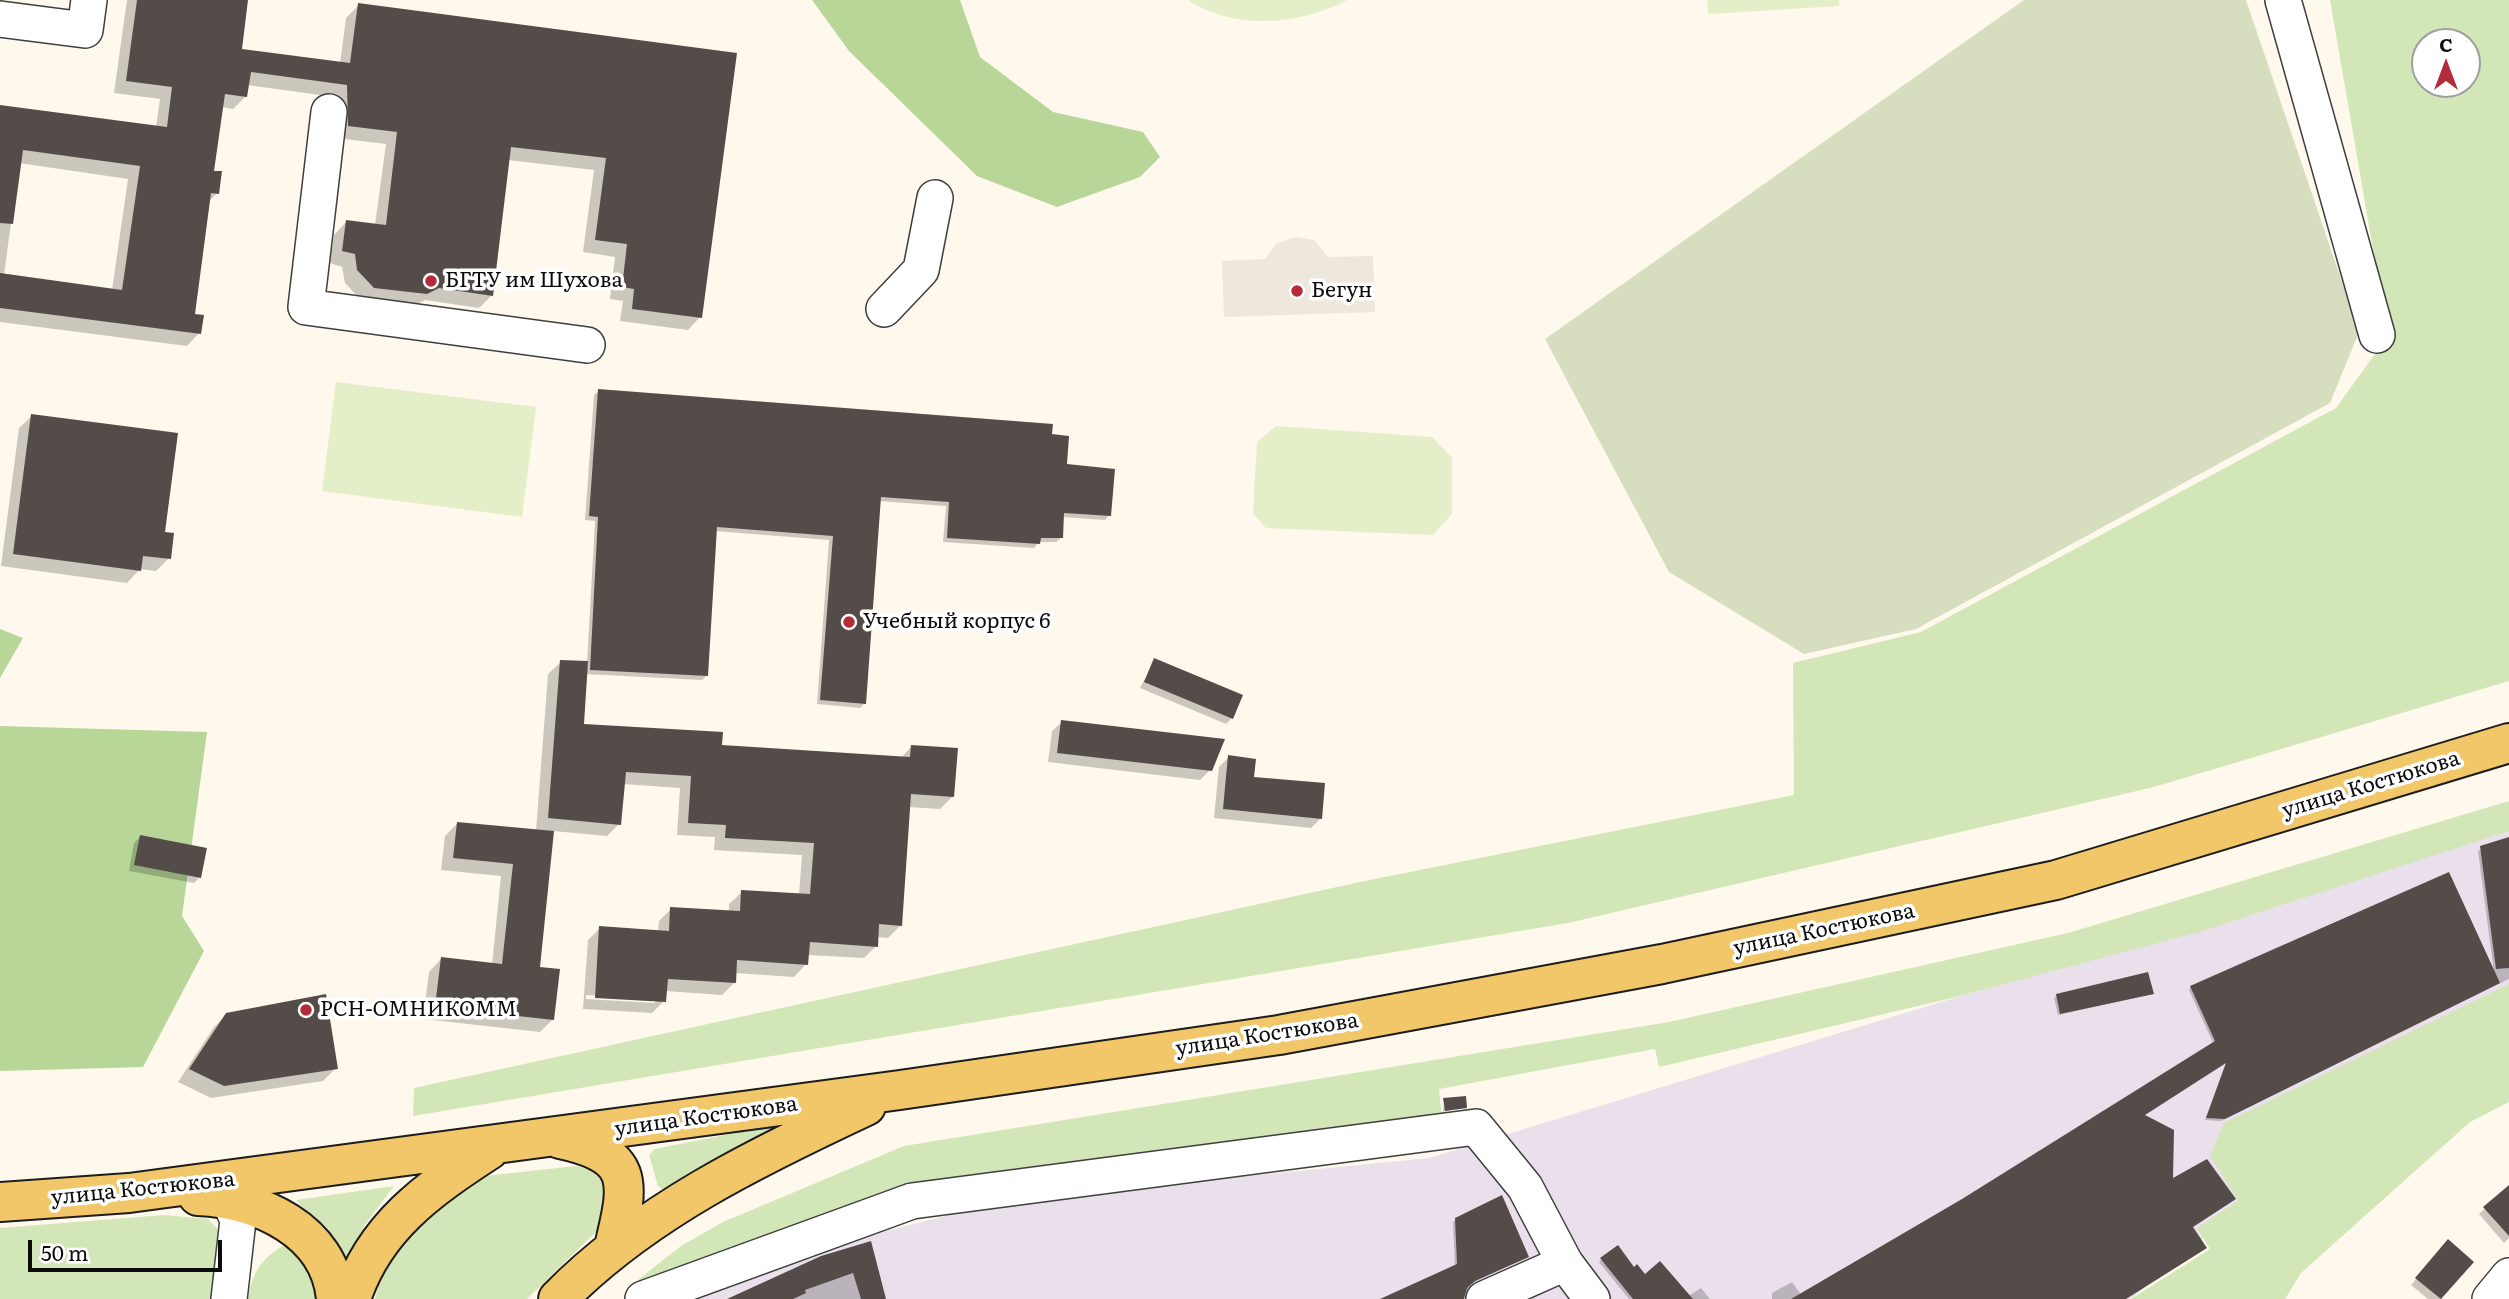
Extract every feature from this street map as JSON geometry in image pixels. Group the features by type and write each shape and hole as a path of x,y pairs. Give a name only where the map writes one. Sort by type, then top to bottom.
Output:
{"main road":[{"name":"улица Костюкова","path":"0,1202 129,1193 554,1138 1293,1033 1662,964 2042,883 2509,743"},
{"path":"576,1293 614,1247 698,1193 785,1144 900,1090"},
{"path":"554,1138 595,1146 615,1162 624,1184 624,1205 614,1247"},
{"path":"351,1299 367,1261 385,1233 407,1209 433,1186 497,1145"},
{"path":"129,1193 229,1200 257,1207 290,1222 323,1259 335,1287 336,1299"}],"street":[{"path":"0,19 85,30 89,0"},
{"path":"2283,0 2377,335"},
{"path":"329,112 306,307 587,345"},
{"path":"884,309 921,270 935,198"},
{"path":"643,1299 912,1201 1476,1127 1525,1187 1565,1262 1592,1299"},
{"path":"229,1200 238,1220 229,1299"},
{"path":"234,1260 249,1241 267,1228 290,1222"},
{"path":"1484,1299 1565,1262"},
{"path":"2490,1299 2509,1276"}],"shaded area":[{"path":"1296,237 1314,240 1328,257 1373,256 1375,312 1224,317 1222,261 1265,259 1276,244"},
{"path":"2509,829 2509,1009 2239,1208 2131,1299 679,1299 820,1247 1015,1199 1429,1158"}],"green space":[{"path":"812,0 960,0 980,57 1053,112 1143,132 1160,157 1140,177 1057,207 977,176 849,51"},
{"path":"1188,0 1347,0 1309,15 1268,21 1226,17"},
{"path":"1707,0 1839,0 1839,6 1708,14"},
{"path":"2024,0 2246,0 2359,332 2330,403 1916,629 1804,654 1669,572 1545,339"},
{"path":"2330,0 2509,0 2509,681 2154,787 1568,923 413,1116 414,1088 1360,882 1794,795 1793,663 1921,632 2336,408 2388,336"},
{"path":"336,382 536,407 522,517 322,491"},
{"path":"1276,426 1432,437 1452,458 1452,514 1433,535 1266,528 1253,513 1257,442"},
{"path":"0,629 23,638 0,678"},
{"path":"0,726 207,732 182,916 204,951 143,1067 0,1071"},
{"path":"2509,801 2509,831 2199,932 1952,998 1659,1067 1655,1049 1439,1089 1443,1127 1098,1158 912,1193 630,1293 639,1279 681,1246 723,1222 904,1146 1669,1022 2068,933"},
{"path":"2509,984 2509,1102 2470,1122 2301,1273 2285,1299 2131,1299 2210,1249 2197,1228 2238,1201 2210,1155 2224,1123"},
{"path":"789,1122 664,1190 658,1186 649,1155 655,1149"},
{"path":"576,1166 592,1172 601,1181 610,1209 598,1230 527,1299 375,1299 383,1268 398,1242 444,1196 485,1176"},
{"path":"394,1186 364,1226 344,1267 321,1226 296,1200"},
{"path":"164,1215 208,1219 221,1232 217,1299 0,1299 0,1228"},
{"path":"286,1244 307,1268 319,1299 248,1299 252,1280 260,1266"}],"building":[{"name":"БГТУ им Шухова","path":"137,0 248,0 242,49 350,63 358,3 737,53 702,318 632,309 634,289 622,287 627,244 595,240 606,158 511,147 493,296 439,288 427,294 374,288 357,270 355,254 342,251 346,220 386,225 397,132 348,126 347,85 251,72 247,97 225,94 214,171 222,171 219,194 211,193 195,314 204,315 201,334 0,308 0,273 122,290 140,166 23,150 13,224 0,223 0,105 167,127 172,87 126,81"},
{"name":"Учебный корпус 6","path":"598,389 1053,424 1052,434 1069,436 1067,464 1115,469 1111,516 1064,513 1063,538 1041,538 1040,544 947,538 949,502 881,497 866,704 820,700 833,536 717,527 708,676 590,670 598,517 589,516"},
{"path":"31,414 178,433 165,532 174,533 171,559 143,556 141,571 13,554"},
{"path":"1154,658 1243,695 1233,719 1144,682"},
{"path":"560,660 588,661 584,724 723,732 722,745 910,757 911,745 958,748 954,797 911,794 902,926 879,924 878,947 810,942 808,965 737,960 736,983 668,979 666,1002 595,998 599,926 669,931 670,907 740,911 741,890 810,894 814,843 725,838 726,825 688,823 691,776 626,772 621,825 548,818"},
{"path":"1061,720 1225,739 1212,771 1057,753"},
{"path":"1228,755 1256,759 1254,777 1325,783 1322,819 1223,809"},
{"path":"457,822 554,831 540,967 560,969 554,1020 435,1007 441,957 502,964 513,864 453,858"},
{"path":"140,835 207,848 201,878 134,865"},
{"path":"2509,837 2509,968 2496,969 2480,846"},
{"path":"2449,872 2500,983 2225,1119 2206,1118 2226,1063 2145,1115 2174,1130 2173,1178 2207,1159 2236,1199 2193,1227 2207,1248 2126,1299 1791,1299 1962,1199 2215,1041 2190,986"},
{"path":"2148,972 2154,994 2060,1014 2056,994"},
{"path":"326,994 338,1069 224,1086 189,1069 226,1013"},
{"path":"1466,1096 1467,1108 1445,1111 1443,1098"},
{"path":"2509,1185 2509,1236 2483,1207"},
{"path":"1502,1195 1529,1257 1475,1281 1467,1288 1464,1299 1380,1299 1457,1264 1455,1218"},
{"path":"2448,1239 2474,1262 2441,1299 2415,1278"},
{"path":"871,1241 886,1299 861,1299 853,1273 805,1290 806,1293 793,1299 727,1299 821,1256"},
{"path":"1618,1245 1634,1267 1637,1264 1645,1274 1660,1261 1693,1299 1633,1299 1600,1258"}],"place":[{"name":"БГТУ им Шухова","path":"431,281"},
{"name":"Бегун","path":"1297,291"},
{"name":"Учебный корпус 6","path":"849,622"},
{"name":"РСН-ОМНИКОММ","path":"306,1010"}]}
